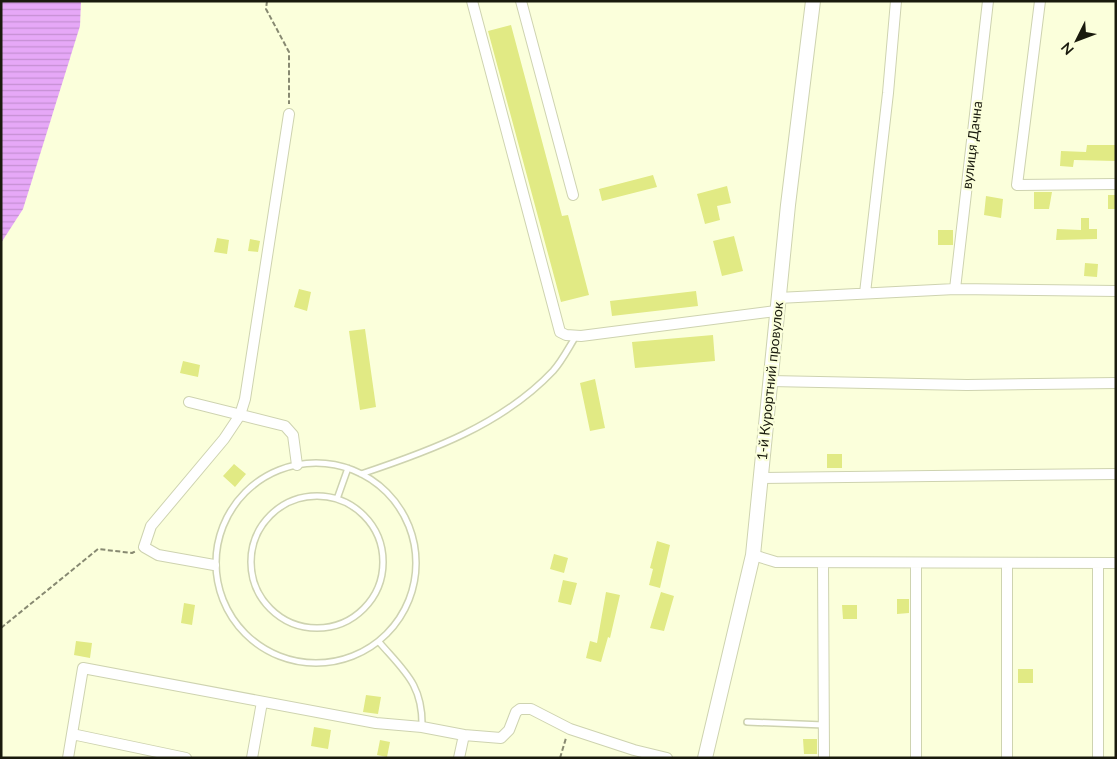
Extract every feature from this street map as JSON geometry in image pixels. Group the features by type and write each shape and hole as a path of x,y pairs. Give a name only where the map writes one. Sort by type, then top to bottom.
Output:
{"street":[{"path":"472,1 560,332 566,335 576,336 777,304 865,293 955,289 1116,291"},
{"path":"521,1 573,195"},
{"name":"1-й Курортний провулок","path":"705,758 753,555 777,304 813,1"},
{"path":"865,293 888,93 896,1"},
{"name":"вулиця Дачна","path":"955,289 988,1"},
{"path":"1040,1 1018,185 1116,184"},
{"path":"214,565 158,555 144,547 151,526 224,439 240,415 245,399 289,114"},
{"path":"770,381 967,385 1116,383"},
{"path":"189,402 286,426 293,435 297,465"},
{"path":"760,478 1116,474"},
{"path":"753,555 776,562 916,564 1116,563"},
{"path":"823,563 824,758"},
{"path":"1007,563 1007,758"},
{"path":"1098,563 1098,758"},
{"path":"916,564 916,758"},
{"path":"68,758 83,668 376,723 422,727 501,738 509,730 514,715 520,709 525,708 531,709 570,729 634,750 668,758"},
{"path":"252,758 262,702"},
{"path":"72,734 186,758"},
{"path":"459,758 464,734"}],"lane":[{"path":"360,474 464,435 496,418 536,387 554,369 576,336"},
{"path":"316,462 348,468 360,474 375,482 397,504 411,531 417,561 412,592 400,620 379,642 351,658 320,664 288,660 259,647 235,625 220,596 214,565 219,533 233,504 256,482 284,467 316,462"},
{"path":"337,499 348,468"},
{"path":"315,496 337,499 356,509 371,525 380,545 383,567 380,581 378,588 366,606 349,620 329,628 307,628 286,621 264,602 256,590 250,569 252,547 260,527 275,511 294,500 315,496"},
{"path":"379,642 409,676 416,688 421,707 422,727"},
{"path":"747,722 824,725"}],"path":[{"path":"266,1 266,9 288,52 289,114"},
{"path":"1,628 98,549 132,553 144,547"},
{"path":"560,758 570,729"}],"shaded area":[{"path":"1,1 81,1 80,26 23,209 1,243"}],"building":[{"path":"511,25 562,216 568,215 589,295 561,302 488,31"},
{"path":"1087,145 1116,145 1116,161 1074,160 1073,167 1060,166 1061,151 1086,152"},
{"path":"653,175 657,187 602,201 599,189"},
{"path":"727,186 731,203 717,206 720,220 705,224 697,194"},
{"path":"1034,192 1052,192 1049,209 1034,209"},
{"path":"1108,195 1116,195 1116,209 1108,209"},
{"path":"986,196 1003,199 1001,218 984,215"},
{"path":"1081,218 1089,218 1089,229 1097,229 1097,239 1056,240 1057,229 1081,230"},
{"path":"938,230 953,230 953,245 938,245"},
{"path":"734,236 743,271 722,276 713,241"},
{"path":"217,238 229,240 227,254 214,252"},
{"path":"250,239 260,241 258,252 248,251"},
{"path":"1085,263 1098,264 1097,277 1084,276"},
{"path":"299,289 311,292 307,311 294,307"},
{"path":"696,291 698,306 612,316 610,301"},
{"path":"365,329 376,407 360,410 349,331"},
{"path":"713,335 715,361 635,368 632,342"},
{"path":"183,361 200,365 198,377 180,373"},
{"path":"595,379 605,428 590,431 580,383"},
{"path":"827,454 842,454 842,468 827,468"},
{"path":"234,464 246,474 235,487 223,476"},
{"path":"657,541 670,545 660,588 649,585 653,569 650,568"},
{"path":"554,554 568,558 564,573 550,569"},
{"path":"563,580 577,583 571,605 558,602"},
{"path":"606,592 620,595 610,638 608,637 601,662 586,658 590,641 597,643"},
{"path":"661,592 674,596 664,631 650,628"},
{"path":"897,599 909,599 909,613 897,614"},
{"path":"184,603 195,605 192,625 181,623"},
{"path":"842,605 857,605 857,619 843,619"},
{"path":"76,641 92,643 90,658 74,655"},
{"path":"1018,669 1033,669 1033,683 1018,683"},
{"path":"366,695 381,697 378,714 363,712"},
{"path":"314,727 331,730 328,749 311,746"},
{"path":"803,739 817,739 817,754 804,754"},
{"path":"380,740 390,742 387,757 377,755"}]}
